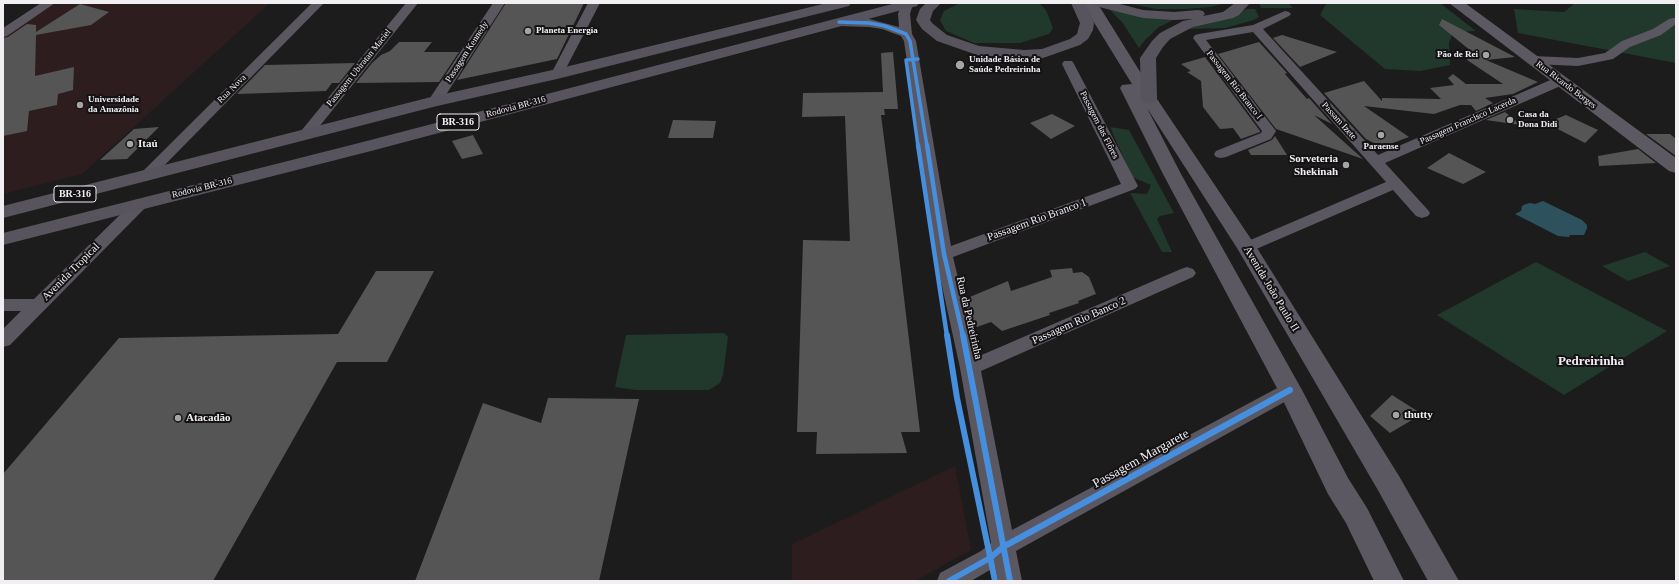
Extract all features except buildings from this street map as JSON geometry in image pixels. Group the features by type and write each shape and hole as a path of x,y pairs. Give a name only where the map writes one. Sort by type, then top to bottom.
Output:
{"highway":[{"path":"778,19 814,3"},
{"name":"Rodovia BR-316","path":"3,212 435,101 557,74 844,3"},
{"path":"934,3 927,9 923,20 927,26 942,38 977,50 1024,55 1054,50 1075,42 1083,36 1087,23 1078,3"},
{"path":"1100,3 1143,14 1174,16 1212,12 1228,3"},
{"path":"1149,99 1148,58 1157,44 1173,30 1188,24 1228,15 1234,12 1243,3"},
{"name":"Rodovia BR-316","path":"3,239 139,205 909,4"}],"main road":[{"path":"1078,3 1088,12 1169,169 1290,390 1338,486 1357,516 1389,581"},
{"name":"Avenida João Paulo II","path":"1089,3 1149,99 1247,248 1389,484 1444,581"}],"street":[{"path":"3,33 49,3"},
{"name":"Rua Nova","path":"146,176 318,3"},
{"name":"Passagem Ubiratan Maciel","path":"306,134 412,3"},
{"name":"Passagem Kennedy","path":"435,101 500,3"},
{"path":"557,74 594,3"},
{"name":"Rua Ricardo Borges","path":"1456,3 1676,167"},
{"name":"Rua da Pedreirinha","path":"909,4 904,14 906,34 910,41 944,254 970,368 1010,581"},
{"path":"1256,28 1285,14"},
{"path":"1533,60 1578,62 1598,60 1609,56 1626,44 1658,32 1673,21"},
{"path":"839,22 869,23 885,26 906,34"},
{"name":"Passagem Rio Branco I","path":"1221,154 1266,136 1269,132 1199,39 1201,36 1256,28"},
{"name":"Passam Izete","path":"1256,28 1422,212"},
{"name":"Passagem das Flôres","path":"1068,64 1130,186"},
{"name":"Passagem Francisco Lacerda","path":"1376,161 1560,81"},
{"path":"1247,248 1396,183"},
{"name":"Passagem Rio Branco 1","path":"944,254 1130,186"},
{"name":"Avenida Tropical","path":"3,340 139,205"},
{"name":"Passagem Rio Banco 2","path":"970,368 1187,273"},
{"path":"3,306 38,305"},
{"name":"Passagem Margarete","path":"949,581 990,558 1003,547 1290,390"}],"shaded area":[{"name":"Universidade da Amazônia","path":"56,3 270,3 82,174 3,194 3,36"},
{"path":"955,466 971,550 915,581 792,581 792,544"}],"green space":[{"path":"960,3 1039,3 1046,10 1053,28 1049,34 1020,43 974,43 946,31 940,20 944,11"},
{"path":"1126,3 1225,3 1211,7 1156,9"},
{"path":"1259,3 1288,3 1293,8 1261,8"},
{"path":"1324,3 1440,3 1476,31 1453,32 1449,43 1450,65 1420,71 1385,69 1320,15 1326,4"},
{"path":"1575,3 1676,3 1676,63 1518,33 1514,9 1564,12"},
{"path":"1247,9 1255,9 1259,17 1254,20 1225,28 1188,29 1202,22 1225,19"},
{"path":"1110,10 1177,18 1159,27 1139,48 1122,22"},
{"path":"1110,127 1129,130 1174,213 1160,216 1157,219 1172,252 1162,252 1130,193 1147,194 1151,185 1132,177"},
{"path":"1645,252 1670,266 1628,281 1602,266"},
{"path":"1536,262 1667,331 1564,395 1437,315"},
{"path":"724,333 728,337 723,375 720,383 709,390 636,390 615,387 626,335"}],"water":[{"path":"1543,201 1582,220 1587,225 1584,235 1570,235 1569,237 1558,236 1515,214 1521,211 1522,206 1526,204 1535,204"}],"cycle path":[{"path":"839,22 869,23 885,26 906,34 910,41 944,254 970,368 1010,581"},
{"path":"918,59 906,60 930,228 957,398 995,581"},
{"path":"949,581 990,558 1003,547 1290,390"}],"place":[{"name":"Planeta Energia","path":"528,31"},
{"name":"Pão de Rei","path":"1486,55"},
{"name":"Unidade Básica de Saúde Pedreirinha","path":"960,65"},
{"name":"Universidade da Amazônia","path":"80,105"},
{"name":"Casa da Dona Didi","path":"1510,120"},
{"name":"Paraense","path":"1381,135"},
{"name":"Itaú","path":"130,144"},
{"name":"Sorveteria Shekinah","path":"1346,165"},
{"name":"thutty","path":"1396,415"},
{"name":"Atacadão","path":"178,418"}],"district":[{"name":"Pedreirinha","path":"1591,362"}]}
